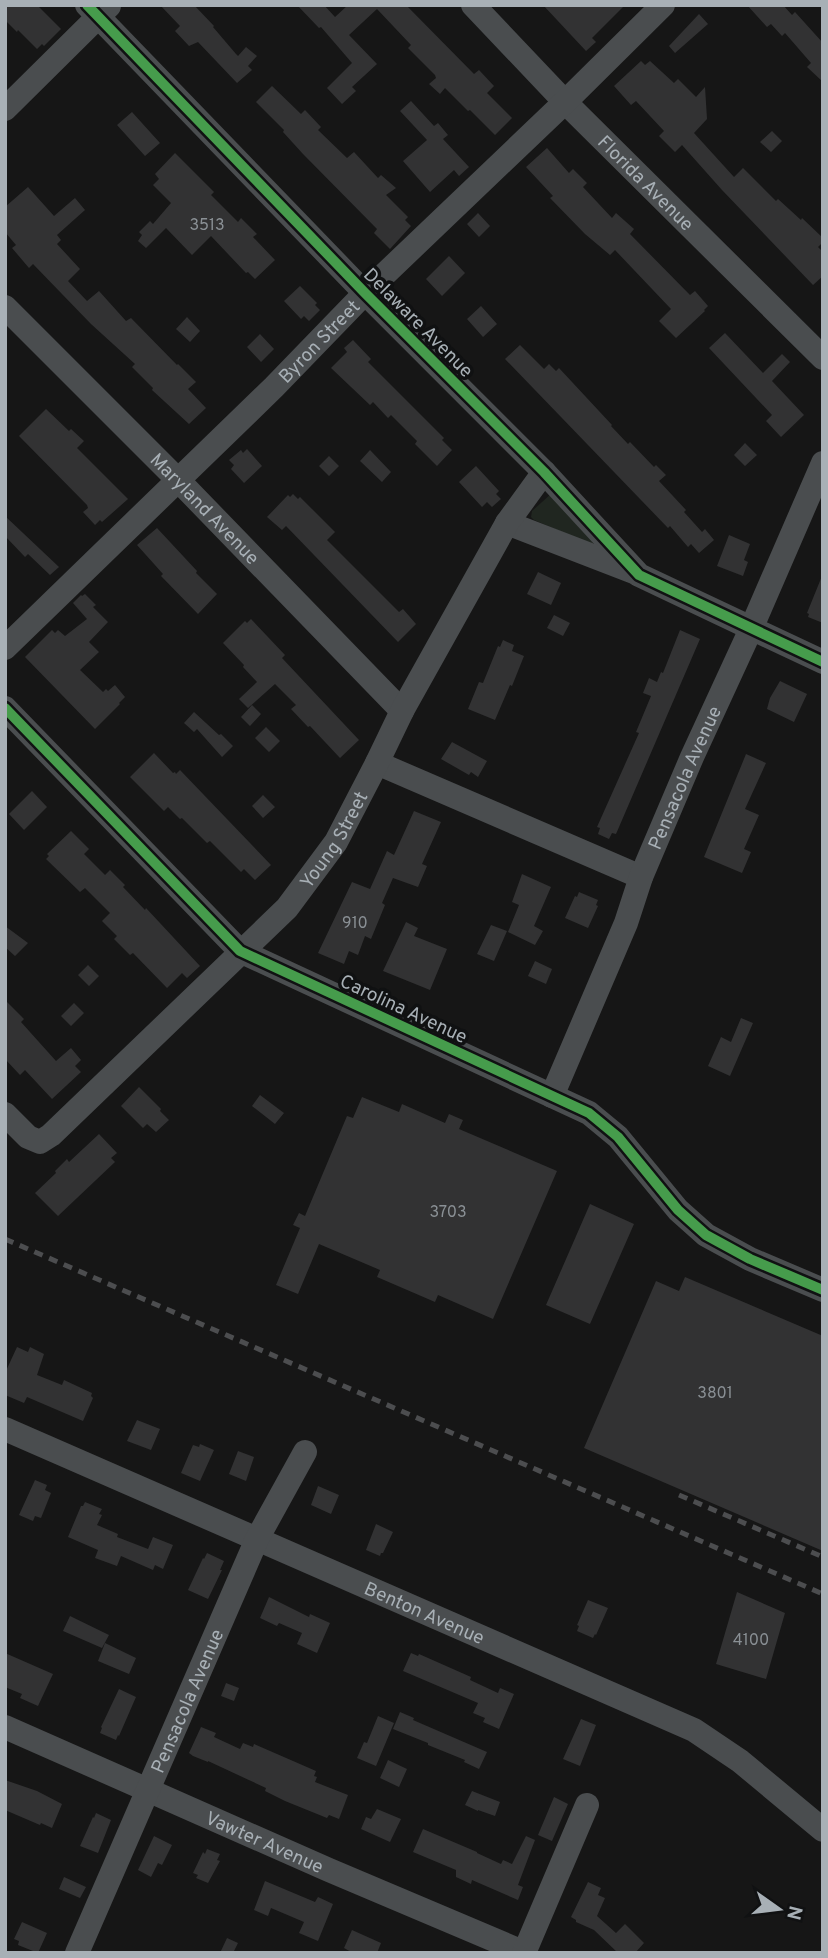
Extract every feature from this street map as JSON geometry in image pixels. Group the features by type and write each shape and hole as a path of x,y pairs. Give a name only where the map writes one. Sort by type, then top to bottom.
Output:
{"street":[{"name":"Florida Avenue","path":"473,5 565,102 823,358"},
{"name":"Byron Street","path":"5,648 274,387 365,293 663,5"},
{"path":"5,109 98,9"},
{"name":"Delaware Avenue","path":"98,9 365,293 544,472 639,575 823,662"},
{"name":"Maryland Avenue","path":"5,307 178,480 402,711"},
{"name":"Pensacola Avenue","path":"552,1096 626,923 641,877 692,757 823,463"},
{"name":"Young Street","path":"5,1114 28,1137 40,1142 51,1135 287,908 336,842 402,711 507,523 544,472"},
{"path":"507,523 639,575"},
{"name":"Carolina Avenue","path":"5,708 240,951 589,1113 618,1137 678,1210 706,1235 750,1259 823,1290"},
{"path":"377,763 641,877"},
{"name":"Benton Avenue","path":"5,1429 694,1730 740,1761 823,1830"},
{"name":"Pensacola Avenue","path":"77,1953 257,1539 305,1452"},
{"name":"Vawter Avenue","path":"5,1727 525,1953"},
{"path":"525,1953 587,1805"}],"shaded area":[{"path":"551,494 596,542 590,544 531,517 532,511"}],"building":[{"path":"5,5 37,5 61,29 44,46 42,44 37,49 5,20"},
{"path":"160,5 194,5 238,56 246,47 257,56 248,66 252,70 237,83 198,42 189,46 175,31 180,26"},
{"path":"297,5 324,5 335,17 348,5 406,5 474,74 479,70 494,86 487,93 512,118 495,135 445,88 440,94 429,84 436,78 435,75 408,48 411,45 377,9 349,35 377,64 352,87 356,91 342,104 327,88 352,63 321,27"},
{"path":"543,5 625,5 592,38 596,42 586,51"},
{"path":"747,5 783,5 792,15 795,12 823,43 823,82 807,67 811,63 785,33 782,36 771,24 767,27"},
{"path":"699,14 708,24 675,53 669,46"},
{"path":"641,61 645,65 650,61 674,83 678,79 696,97 705,87 707,119 694,133 734,177 743,168 776,201 778,199 823,238 818,247 823,252 823,276 813,285 682,145 675,152 659,136 664,131 636,101 631,105 614,86"},
{"path":"272,86 301,114 305,110 321,127 318,130 347,158 354,152 378,178 381,175 396,188 386,195 408,217 405,220 411,226 390,249 374,233 377,229 256,102"},
{"path":"411,101 434,126 438,123 448,135 443,139 469,167 459,176 454,170 430,192 403,161 427,140 400,111"},
{"path":"132,112 160,143 145,156 117,125"},
{"path":"772,131 782,141 771,152 760,142"},
{"path":"547,148 569,173 573,169 587,183 583,187 612,218 616,213 634,229 630,234 690,295 695,291 708,306 676,338 659,321 671,309 615,250 610,255 585,234 550,198 553,196 526,167"},
{"path":"175,153 214,192 211,195 238,222 241,218 257,234 253,237 275,260 255,279 211,236 192,255 166,228 146,248 138,241 142,235 139,232 150,221 153,224 171,203 153,185 159,179 155,174"},
{"path":"28,187 54,216 75,198 85,210 57,235 61,240 57,244 80,269 68,281 87,301 99,291 126,321 131,318 196,382 188,389 206,408 189,424 152,390 132,367 135,364 91,324 33,264 29,268 12,248 16,245 5,232 5,207"},
{"path":"478,213 490,226 479,237 467,224"},
{"path":"449,256 465,273 442,296 426,279"},
{"path":"300,286 317,303 315,305 320,310 309,321 304,316 301,319 284,301"},
{"path":"481,306 497,324 483,337 467,319"},
{"path":"187,317 200,331 190,342 176,329"},
{"path":"725,333 763,373 782,354 790,362 772,381 804,415 781,437 766,421 772,415 709,348"},
{"path":"260,334 274,349 261,362 247,347"},
{"path":"353,340 371,359 368,362 444,438 442,440 452,450 437,466 391,415 388,418 373,402 370,405 331,368 347,352 344,348"},
{"path":"520,345 544,369 549,364 556,371 559,368 628,444 630,442 654,467 656,465 666,475 659,481 702,532 705,529 714,540 699,553 691,544 688,547 670,526 668,528 505,359"},
{"path":"46,409 84,441 77,448 128,499 102,522 100,520 95,525 83,512 88,508 87,505 19,436"},
{"path":"745,443 757,455 745,466 734,455"},
{"path":"247,449 262,466 244,483 231,469 234,465 229,460 241,450 243,453"},
{"path":"370,450 391,472 382,482 360,461"},
{"path":"329,456 339,466 329,476 319,466"},
{"path":"476,466 499,491 496,494 501,499 492,507 487,502 482,507 459,482"},
{"path":"293,494 298,499 300,497 335,532 327,540 399,612 403,609 416,624 398,642 286,526 282,530 267,517 288,495 290,497"},
{"path":"5,516 59,567 50,575 28,554 25,557 5,536"},
{"path":"157,528 217,594 198,614 161,576 163,574 137,545"},
{"path":"729,535 750,544 744,560 748,562 743,576 717,566"},
{"path":"538,572 561,583 551,605 527,594"},
{"path":"822,576 823,623 808,617 807,613"},
{"path":"85,594 108,622 89,642 99,652 80,670 103,692 115,685 125,697 95,729 25,657 52,630 55,633 58,630 65,636 87,619 73,603"},
{"path":"554,615 570,623 563,636 547,628"},
{"path":"251,619 285,655 282,658 359,740 340,758 291,709 296,705 275,684 248,708 239,699 257,682 223,643 245,621 247,623"},
{"path":"680,630 700,639 616,834 612,833 609,839 598,834 600,828 597,827 639,733 636,732 651,696 643,693 649,678 657,682 661,672 663,673"},
{"path":"503,640 514,645 512,651 524,656 495,720 468,709 479,682 483,683"},
{"path":"780,681 807,694 794,722 767,709"},
{"path":"252,705 261,714 250,726 241,717"},
{"path":"194,712 233,746 222,757 197,729 194,732 184,723"},
{"path":"266,727 280,741 269,752 255,738"},
{"path":"452,742 487,761 478,777 471,772 469,775 441,759"},
{"path":"154,753 173,773 176,774 180,770 271,865 255,880 244,869 241,872 210,841 207,843 168,807 164,811 130,777"},
{"path":"746,754 766,763 745,809 759,815 744,849 751,852 742,873 704,857"},
{"path":"32,791 47,807 24,830 9,814"},
{"path":"263,795 275,807 263,818 252,806"},
{"path":"414,811 441,822 422,864 427,866 418,887 393,878 371,939 365,936 358,955 349,951 344,964 318,953 352,882 370,889 387,851 394,855"},
{"path":"71,831 89,849 84,854 105,875 110,870 125,885 123,887 200,966 187,978 182,973 167,988 133,953 130,955 114,939 117,936 102,921 110,913 85,888 80,892 46,859 49,856 47,854"},
{"path":"522,874 551,887 534,926 543,931 535,945 508,932 519,905 512,902"},
{"path":"579,892 598,900 588,928 565,918"},
{"path":"406,922 418,928 414,936 447,949 430,990 383,971"},
{"path":"491,925 507,931 494,961 477,954"},
{"path":"5,926 28,943 15,956 5,947"},
{"path":"535,961 552,969 546,984 528,976"},
{"path":"88,965 99,976 89,986 78,975"},
{"path":"5,1000 24,1019 21,1022 56,1061 71,1048 81,1060 75,1066 81,1072 52,1099 25,1070 20,1075 5,1059"},
{"path":"74,1003 84,1013 71,1026 61,1016"},
{"path":"741,1018 753,1023 730,1076 708,1066 721,1037 731,1042"},
{"path":"139,1087 169,1120 156,1132 147,1124 143,1128 121,1106"},
{"path":"260,1095 284,1113 275,1124 252,1106"},
{"path":"362,1097 399,1112 402,1104 445,1123 449,1114 463,1120 459,1129 557,1171 493,1319 438,1295 435,1302 377,1277 380,1270 319,1244 298,1294 276,1285 300,1228 293,1225 299,1213 305,1216 347,1116 353,1118"},
{"path":"99,1134 117,1153 111,1158 115,1162 58,1216 35,1193 67,1159 69,1162"},
{"path":"590,1204 634,1224 590,1324 546,1305"},
{"path":"685,1277 823,1336 823,1551 584,1448 656,1281 679,1291"},
{"path":"17,1347 28,1352 30,1347 44,1354 37,1375 62,1385 64,1380 92,1393 93,1398 83,1421 27,1397 24,1403 5,1395 5,1373"},
{"path":"137,1420 160,1429 151,1450 127,1441"},
{"path":"200,1444 214,1450 200,1481 181,1473 193,1445 199,1447"},
{"path":"238,1451 254,1457 246,1481 229,1474"},
{"path":"35,1480 47,1485 45,1490 51,1493 41,1518 35,1516 33,1521 19,1515"},
{"path":"318,1486 339,1495 331,1514 311,1505"},
{"path":"85,1502 102,1509 97,1525 118,1534 117,1537 148,1549 153,1537 173,1545 163,1569 155,1565 153,1570 121,1556 117,1566 95,1558 98,1550 68,1537"},
{"path":"376,1524 393,1532 380,1556 366,1550"},
{"path":"207,1553 224,1561 208,1599 188,1590"},
{"path":"737,1592 785,1613 766,1679 716,1664"},
{"path":"269,1597 309,1617 310,1614 330,1623 317,1653 297,1644 302,1633 260,1618"},
{"path":"588,1600 608,1608 593,1638 577,1631"},
{"path":"70,1616 109,1635 102,1648 63,1631"},
{"path":"105,1643 136,1658 129,1674 98,1661"},
{"path":"5,1653 53,1674 38,1706 20,1698 22,1694 5,1687"},
{"path":"411,1653 471,1677 470,1680 498,1693 500,1688 514,1694 499,1729 483,1722 485,1718 473,1713 478,1703 403,1671"},
{"path":"226,1683 239,1688 234,1701 221,1696"},
{"path":"119,1689 136,1697 116,1740 100,1733"},
{"path":"400,1712 487,1752 479,1769 464,1762 465,1760 393,1729"},
{"path":"378,1716 394,1723 376,1766 357,1758 364,1742 367,1743"},
{"path":"581,1719 596,1725 580,1766 563,1759"},
{"path":"201,1727 216,1733 214,1737 240,1749 243,1743 253,1747 254,1744 316,1771 315,1782 348,1795 339,1819 329,1815 327,1818 285,1801 265,1791 266,1788 193,1756 189,1753"},
{"path":"388,1760 407,1769 399,1787 380,1778"},
{"path":"5,1780 37,1791 62,1804 52,1828 5,1810"},
{"path":"472,1791 500,1802 495,1816 465,1805"},
{"path":"554,1797 568,1804 552,1841 538,1835"},
{"path":"377,1809 401,1819 390,1842 361,1829 366,1817 371,1819"},
{"path":"96,1813 111,1820 98,1853 80,1846"},
{"path":"423,1829 501,1864 503,1860 512,1864 526,1836 535,1840 518,1885 523,1887 518,1900 472,1880 471,1884 456,1877 456,1870 413,1852"},
{"path":"154,1836 172,1845 162,1865 158,1863 151,1877 138,1870"},
{"path":"207,1849 220,1854 217,1860 220,1861 208,1883 196,1878 198,1875 193,1873"},
{"path":"64,1877 86,1887 80,1898 59,1889"},
{"path":"265,1881 315,1902 318,1897 333,1904 318,1941 299,1933 304,1922 271,1908 268,1916 254,1910"},
{"path":"588,1882 601,1888 598,1895 605,1898 597,1916 616,1933 625,1924 644,1943 635,1953 618,1953 594,1930 571,1917"},
{"path":"22,1922 47,1933 38,1953 18,1945 19,1941 14,1939"},
{"path":"352,1930 381,1943 377,1953 353,1953 344,1948"},
{"path":"227,1938 238,1943 233,1953 220,1953"}],"railway":[{"path":"5,1239 823,1594"},
{"path":"679,1495 823,1557"}],"cycle path":[{"path":"87,5 365,293 544,472 639,575 823,662"},
{"path":"5,708 240,951 589,1113 618,1137 678,1210 706,1235 750,1259 823,1290"}]}
